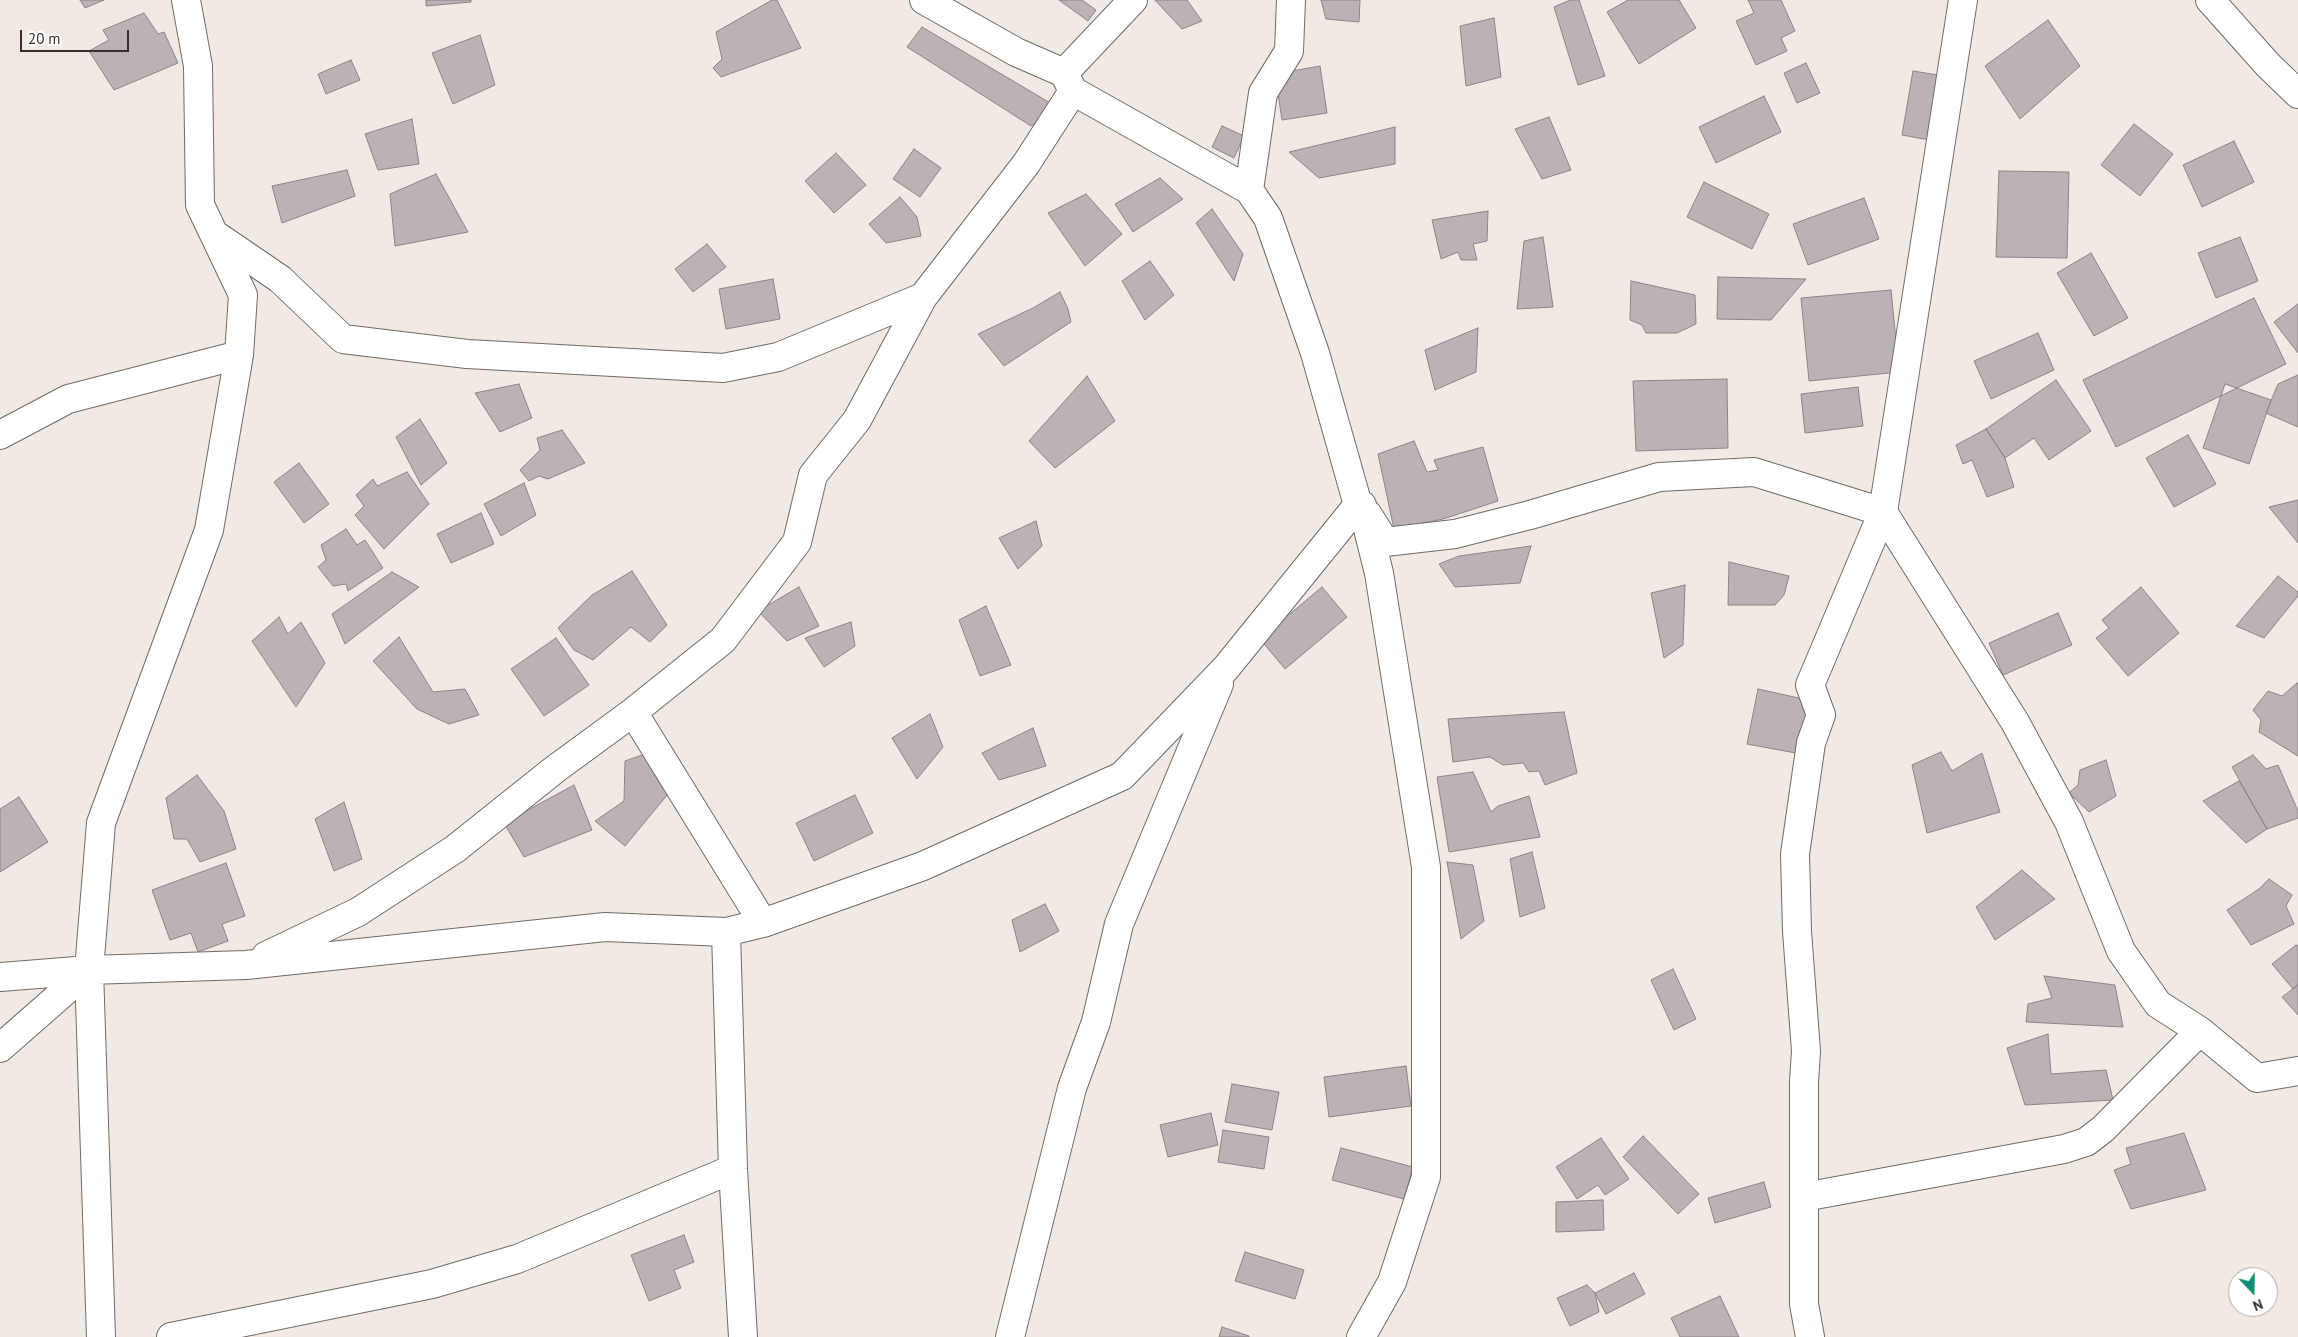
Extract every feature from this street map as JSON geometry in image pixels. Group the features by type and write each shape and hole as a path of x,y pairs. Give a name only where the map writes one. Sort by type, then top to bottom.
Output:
{"street":[{"path":"101,1337 89,970 101,823 209,530 239,355 243,295 200,205 198,66 186,0"},
{"path":"924,0 1068,82 1249,190 1268,218 1314,353 1380,573 1426,867 1426,1177 1392,1282 1361,1337"},
{"path":"246,965 358,912 455,849 723,640 797,542 814,475 857,420 923,297 1026,164 1068,82 1133,0"},
{"path":"1249,190 1263,93 1289,52 1291,0"},
{"path":"1810,1337 1804,1304 1804,1082 1806,1051 1797,931 1794,854 1811,743 1821,714 1810,685 1883,512 1963,0"},
{"path":"2210,0 2298,94"},
{"path":"214,234 280,279 343,339 467,354 723,368 778,357 923,297"},
{"path":"0,434 68,399 239,355"},
{"path":"1360,505 1385,542 1455,534 1530,515 1659,477 1754,472 1883,512 2015,722 2069,822 2121,952 2158,1004 2200,1031 2257,1078 2298,1071"},
{"path":"0,977 89,970 246,965 605,927 726,932 763,923 923,866 1122,776 1226,668 1360,505"},
{"path":"1010,1337 1072,1088 1096,1022 1118,924 1226,668"},
{"path":"633,712 763,923"},
{"path":"726,932 733,1170 743,1337"},
{"path":"0,1048 89,970"},
{"path":"1804,1197 2064,1149 2086,1142 2104,1128 2200,1031"},
{"path":"171,1337 432,1284 517,1259 733,1170"}],"building":[{"path":"80,0 104,0 85,8"},
{"path":"426,0 471,0 471,2 426,6"},
{"path":"772,0 777,0 801,48 721,77 713,68 722,59 716,32"},
{"path":"1059,0 1082,0 1096,10 1088,21"},
{"path":"1155,0 1187,0 1202,21 1182,29"},
{"path":"1321,0 1360,0 1359,22 1326,19"},
{"path":"1570,0 1579,0 1605,76 1578,85 1554,7"},
{"path":"1628,0 1679,0 1696,28 1639,64 1607,12"},
{"path":"1748,0 1781,0 1795,31 1781,38 1787,51 1756,65 1736,21 1754,13"},
{"path":"144,13 158,34 164,32 178,63 114,90 89,51 109,40 103,30"},
{"path":"1494,18 1501,77 1466,86 1460,26"},
{"path":"2048,20 2080,66 2020,119 1985,66"},
{"path":"922,27 1057,107 1031,126 907,47"},
{"path":"480,35 495,85 453,104 432,53"},
{"path":"351,60 360,80 326,94 318,74"},
{"path":"1806,63 1820,93 1797,103 1784,73"},
{"path":"1320,66 1327,113 1282,120 1275,74"},
{"path":"1913,71 1950,77 1940,142 1902,135"},
{"path":"1764,96 1781,132 1716,163 1699,127"},
{"path":"1549,117 1571,170 1542,179 1515,129"},
{"path":"412,119 419,164 378,170 365,134"},
{"path":"2134,124 2173,154 2140,196 2101,165"},
{"path":"1222,126 1244,136 1234,158 1212,147"},
{"path":"1395,127 1395,164 1319,178 1289,152"},
{"path":"2234,141 2254,182 2202,207 2183,165"},
{"path":"914,149 941,168 920,197 893,179"},
{"path":"836,153 866,185 834,213 805,181"},
{"path":"347,170 355,196 282,223 272,186"},
{"path":"1999,171 2069,172 2067,258 1996,257"},
{"path":"436,174 468,232 395,246 390,194"},
{"path":"1160,178 1183,199 1133,232 1115,204"},
{"path":"1704,182 1769,214 1752,249 1687,217"},
{"path":"1086,194 1122,234 1085,266 1048,213"},
{"path":"900,197 917,217 921,236 886,243 869,224"},
{"path":"1864,198 1879,239 1808,265 1793,224"},
{"path":"1212,209 1243,254 1234,281 1196,223"},
{"path":"1488,211 1487,241 1473,244 1477,260 1461,260 1458,252 1441,259 1432,220"},
{"path":"1543,237 1553,307 1517,309 1524,241"},
{"path":"2240,237 2258,281 2216,298 2198,253"},
{"path":"707,244 726,267 693,292 675,269"},
{"path":"2091,253 2128,318 2094,336 2057,273"},
{"path":"1150,261 1174,295 1145,320 1122,281"},
{"path":"1718,277 1806,279 1771,320 1717,319"},
{"path":"773,279 780,319 726,329 719,289"},
{"path":"1631,281 1695,295 1696,324 1677,333 1646,333 1642,325 1630,320"},
{"path":"1891,290 1899,372 1809,381 1801,298"},
{"path":"1060,292 1068,309 1071,322 1004,366 978,334 1033,308"},
{"path":"2254,298 2286,364 2116,447 2083,380"},
{"path":"2298,304 2298,353 2274,322"},
{"path":"1478,328 1476,372 1435,390 1425,350"},
{"path":"2038,333 2054,370 1991,399 1974,361"},
{"path":"2298,375 2298,427 2266,413 2278,384"},
{"path":"1087,376 1115,421 1055,468 1029,441"},
{"path":"1727,379 1728,448 1636,451 1633,381"},
{"path":"2056,380 2091,431 2049,460 2034,438 2005,458 1986,429"},
{"path":"519,384 532,418 500,432 475,393"},
{"path":"2225,384 2271,400 2249,464 2203,448"},
{"path":"1858,387 1863,426 1805,433 1801,394"},
{"path":"420,419 447,463 421,485 396,437"},
{"path":"1986,429 2005,458 2014,487 1987,497 1972,460 1963,464 1956,445"},
{"path":"562,430 585,463 548,479 539,476 529,481 520,470 540,450 537,438"},
{"path":"2188,435 2216,484 2174,507 2146,458"},
{"path":"1414,441 1427,472 1438,470 1434,460 1483,447 1498,501 1443,519 1394,529 1378,454"},
{"path":"299,463 329,504 304,523 274,482"},
{"path":"407,472 429,504 384,549 355,515 364,506 356,495 373,479 377,486"},
{"path":"524,483 536,515 501,536 484,504"},
{"path":"2298,500 2298,543 2269,507"},
{"path":"481,513 494,544 451,563 437,534"},
{"path":"1036,521 1042,546 1018,569 999,538"},
{"path":"346,529 357,545 365,540 383,568 348,591 346,584 333,586 318,567 326,560 321,545"},
{"path":"1531,546 1520,583 1455,587 1439,564 1459,556"},
{"path":"1729,562 1789,576 1784,595 1775,605 1728,605"},
{"path":"632,571 667,625 650,642 631,627 593,660 574,650 558,628 592,595"},
{"path":"392,572 419,587 345,644 332,614"},
{"path":"2278,576 2298,592 2298,596 2264,638 2236,626"},
{"path":"1685,585 1683,645 1664,658 1651,593"},
{"path":"799,587 819,626 787,641 758,611"},
{"path":"1322,587 1347,617 1285,669 1260,639"},
{"path":"2141,587 2179,633 2128,676 2096,638 2109,628 2102,620"},
{"path":"986,606 1011,665 980,676 959,620"},
{"path":"2058,613 2072,645 2003,675 1989,643"},
{"path":"279,617 288,634 301,622 325,663 296,707 252,641"},
{"path":"851,622 855,646 824,667 805,638"},
{"path":"399,637 433,692 465,689 479,715 449,724 417,709 373,661"},
{"path":"556,638 589,685 544,716 511,669"},
{"path":"2297,683 2298,756 2259,732 2261,720 2253,710 2268,691 2282,696"},
{"path":"1758,689 1812,701 1801,754 1747,744"},
{"path":"1564,712 1577,773 1545,785 1539,771 1529,772 1523,763 1503,765 1490,757 1453,762 1448,719"},
{"path":"930,714 943,747 917,779 892,738"},
{"path":"1033,728 1046,766 999,780 982,753"},
{"path":"1941,752 1952,771 1982,753 2000,812 1927,833 1912,765"},
{"path":"645,754 668,794 625,846 595,821 624,801 625,761"},
{"path":"2253,755 2266,769 2278,765 2298,811 2298,818 2267,829 2232,767"},
{"path":"2106,760 2116,796 2089,812 2069,793 2078,785 2080,770"},
{"path":"1473,772 1491,812 1498,806 1529,796 1540,837 1449,852 1437,777"},
{"path":"197,775 224,811 236,849 200,862 187,839 174,839 166,798"},
{"path":"2239,781 2267,829 2246,843 2203,801"},
{"path":"574,785 592,830 524,857 504,823"},
{"path":"855,795 873,833 814,861 796,823"},
{"path":"19,797 48,842 0,872 0,809"},
{"path":"344,802 362,859 334,871 315,819"},
{"path":"1532,852 1545,908 1520,917 1510,859"},
{"path":"1447,862 1473,865 1484,921 1461,939"},
{"path":"226,863 245,916 222,924 228,941 198,952 191,933 170,940 152,890"},
{"path":"2022,870 2055,899 1995,940 1976,907"},
{"path":"2269,879 2292,895 2286,906 2294,924 2251,945 2227,910 2259,889"},
{"path":"1045,904 1059,931 1020,952 1012,920"},
{"path":"2296,945 2298,946 2298,985 2293,989 2272,964"},
{"path":"1673,969 1696,1019 1674,1030 1651,980"},
{"path":"2044,976 2115,985 2123,1027 2026,1022 2028,1004 2052,998"},
{"path":"2298,985 2298,1015 2282,997"},
{"path":"2048,1034 2051,1074 2106,1070 2113,1100 2025,1105 2007,1048"},
{"path":"1406,1066 1411,1106 1329,1117 1324,1077"},
{"path":"1232,1084 1279,1092 1272,1130 1225,1122"},
{"path":"1211,1113 1218,1145 1168,1157 1160,1125"},
{"path":"1223,1130 1269,1137 1264,1169 1218,1162"},
{"path":"2184,1133 2206,1190 2131,1209 2114,1170 2131,1164 2126,1148"},
{"path":"1643,1136 1699,1194 1678,1214 1623,1157"},
{"path":"1601,1138 1629,1179 1605,1195 1598,1185 1577,1199 1556,1167"},
{"path":"1341,1148 1413,1167 1404,1199 1332,1180"},
{"path":"1764,1182 1771,1207 1715,1223 1708,1198"},
{"path":"1603,1200 1604,1230 1556,1232 1556,1202"},
{"path":"684,1235 694,1262 674,1270 681,1288 649,1301 631,1255"},
{"path":"1245,1252 1304,1270 1295,1299 1235,1281"},
{"path":"1634,1273 1645,1294 1606,1314 1595,1293"},
{"path":"1587,1285 1595,1293 1599,1312 1570,1326 1557,1298"},
{"path":"1720,1296 1739,1337 1680,1337 1671,1318"},
{"path":"1222,1327 1249,1336 1249,1337 1219,1337"}]}
